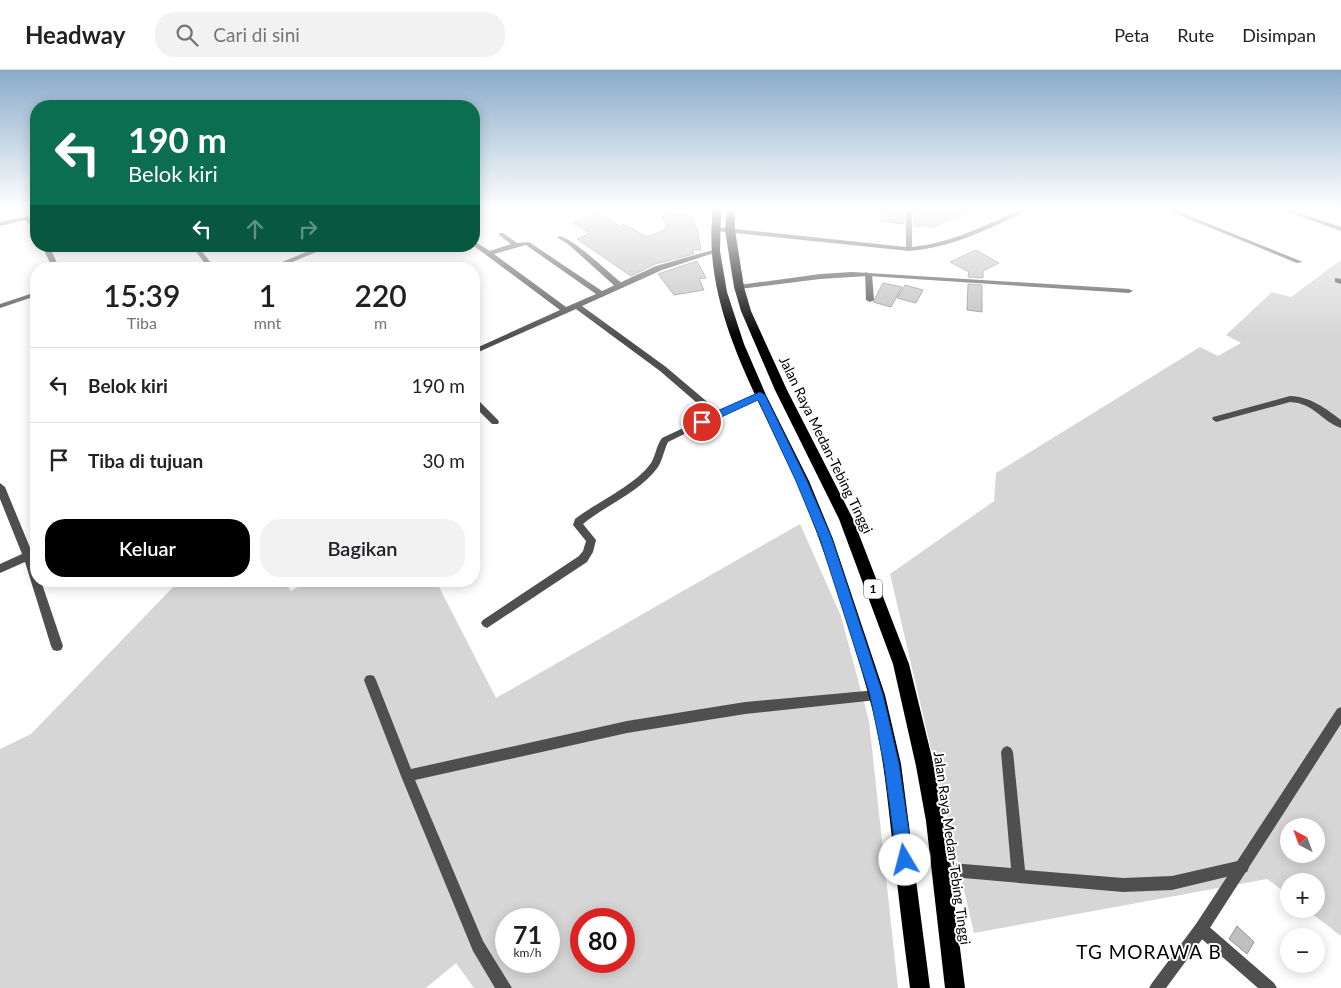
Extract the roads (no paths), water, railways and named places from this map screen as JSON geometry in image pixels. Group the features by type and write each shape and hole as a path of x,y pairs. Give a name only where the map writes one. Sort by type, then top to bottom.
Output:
{"highway":[{"name":"Jalan Raya Medan-Tebing Tinggi","path":"716,252 722,292 739,344 760,395 802,481 826,539 877,695 892,764 920,988"},
{"name":"Jalan Raya Medan-Tebing Tinggi","path":"729,252 746,311 764,355 846,519 901,664 925,766 955,988"}],"street":[{"path":"199,252 207,262"},
{"path":"286,262 312,252"},
{"path":"540,252 601,294"},
{"path":"581,252 620,286"},
{"path":"480,349 677,261 713,252"},
{"path":"1274,252 1299,262"},
{"path":"490,253 565,310"},
{"path":"739,287 799,280 830,274 868,274 1129,291"},
{"path":"868,274 870,300"},
{"path":"0,306 30,296"},
{"path":"576,305 663,369 717,415"},
{"path":"487,623 583,559 588,552 591,540 578,525 579,522 636,483 649,471 659,460 662,443 665,440 760,395"},
{"path":"1216,419 1290,398 1298,398 1309,402 1341,425"},
{"path":"480,407 495,422"},
{"path":"0,487 30,550"},
{"path":"0,568 30,555"},
{"path":"41,587 57,646"},
{"path":"370,680 407,776 478,946 504,988"},
{"path":"407,776 627,727 745,708 877,695"},
{"path":"1157,988 1201,929 1341,713"},
{"path":"1007,752 1019,876"},
{"path":"940,869 1123,885 1172,883 1242,867"},
{"path":"1201,929 1269,988"}],"district":[{"name":"TG MORAWA B","path":"1149,952"}]}
